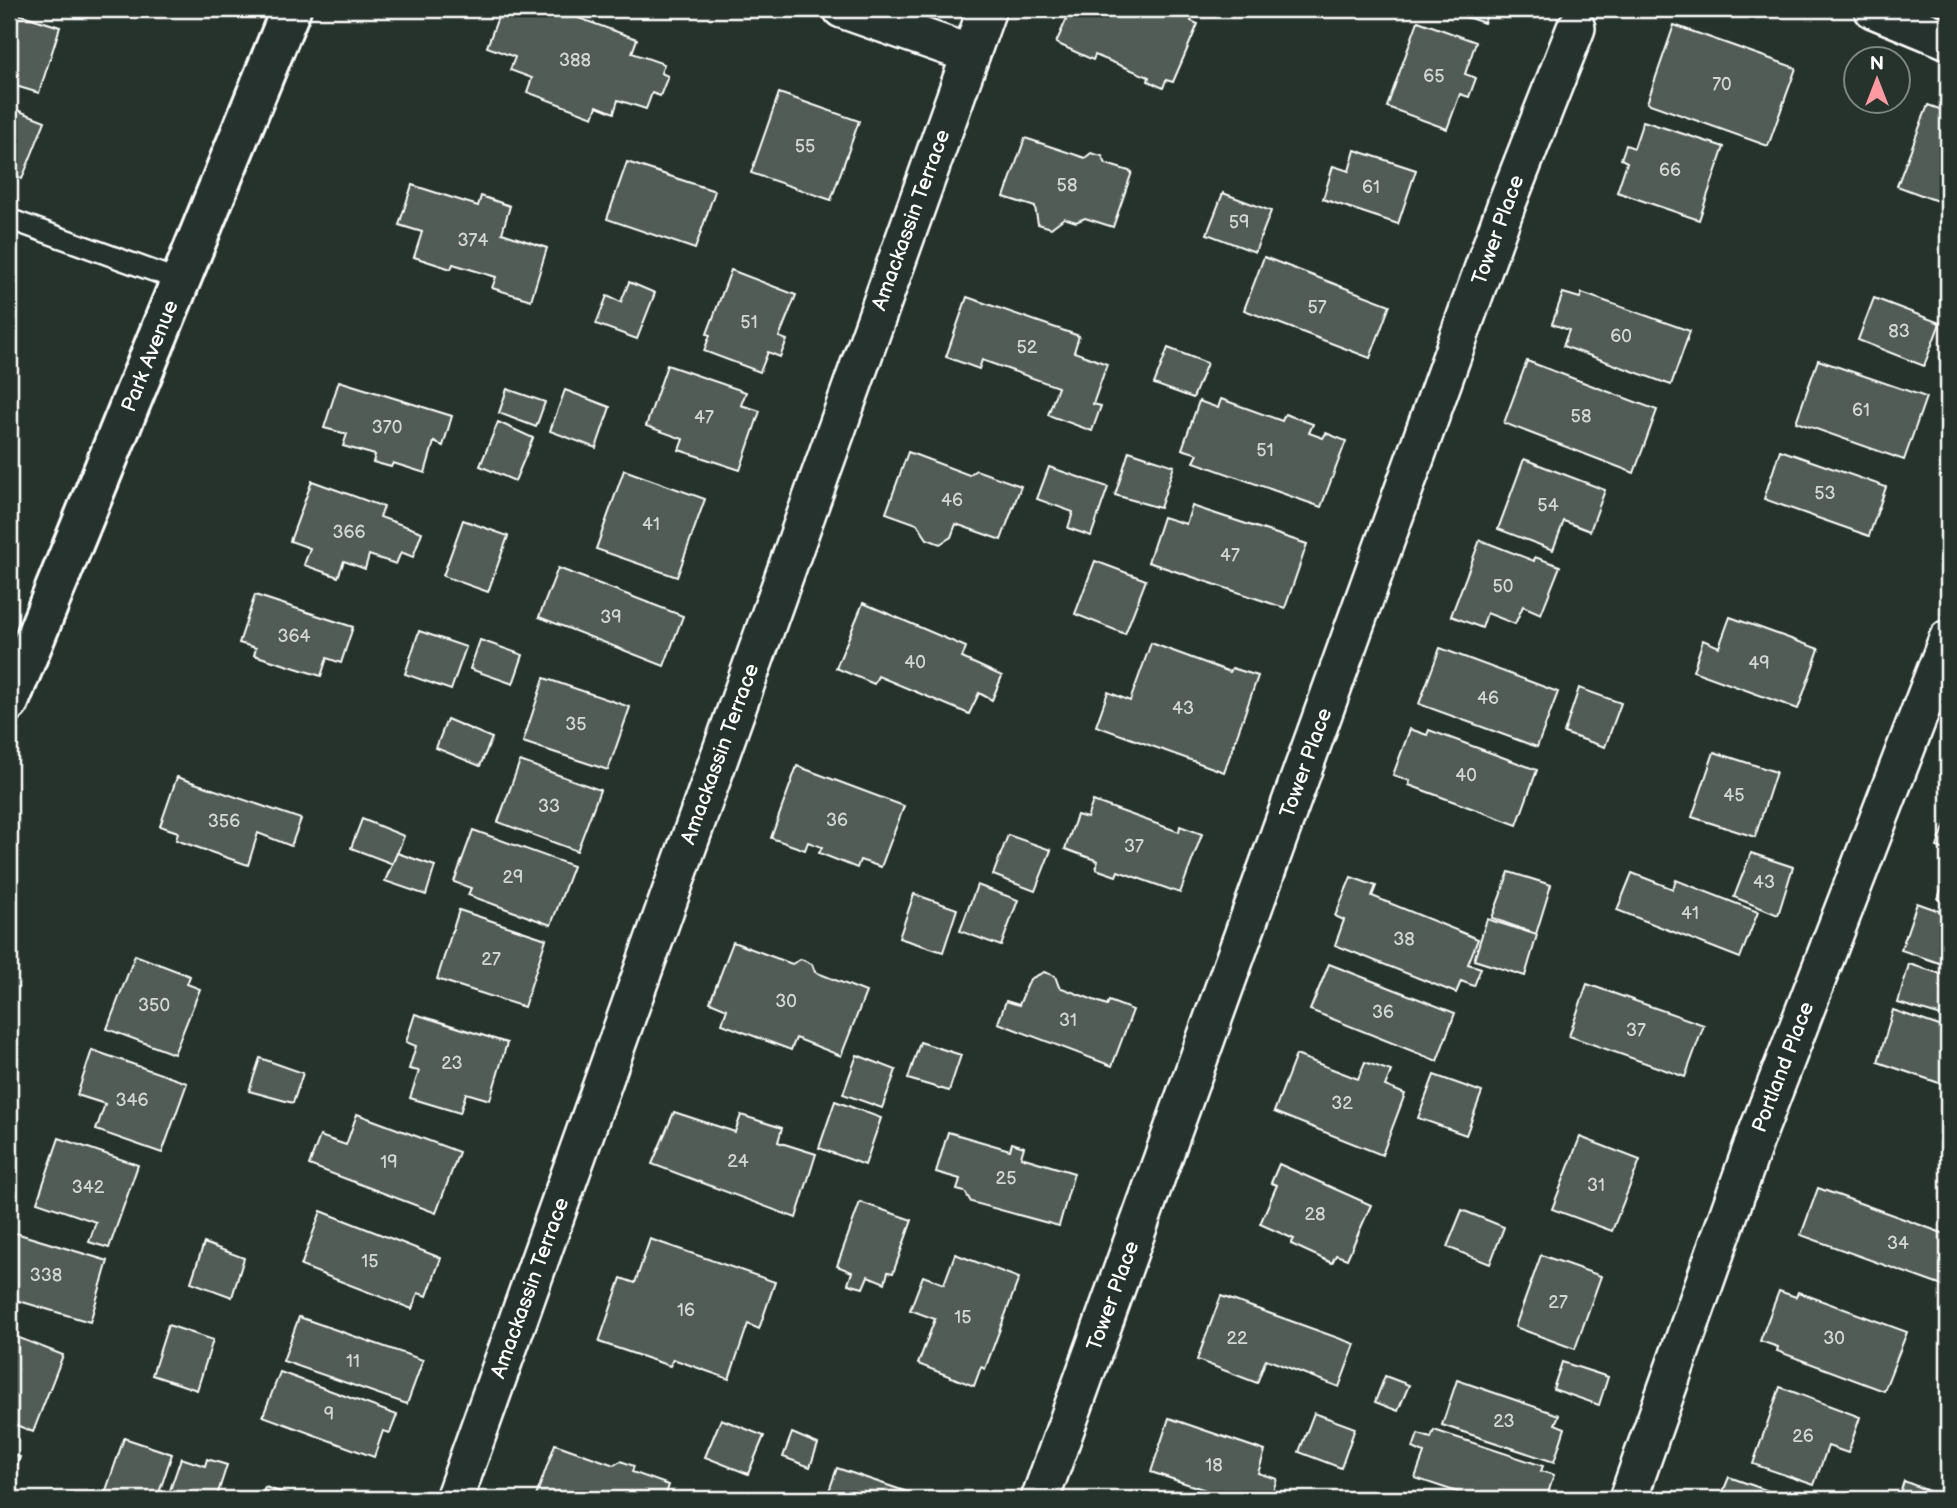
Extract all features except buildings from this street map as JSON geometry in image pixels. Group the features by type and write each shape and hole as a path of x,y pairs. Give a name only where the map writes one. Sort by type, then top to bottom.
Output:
{"street":[{"name":"Park Avenue","path":"9,702 290,9"},
{"path":"842,9 970,54"},
{"name":"Amackassin Terrace","path":"454,1499 987,9"},
{"path":"1873,9 1948,40"},
{"name":"Tower Place","path":"1040,1499 1503,216 1576,28"},
{"name":"Portland Place","path":"1628,1499 1756,1137 1948,639"}],"lane":[{"path":"9,219 181,281"}]}
